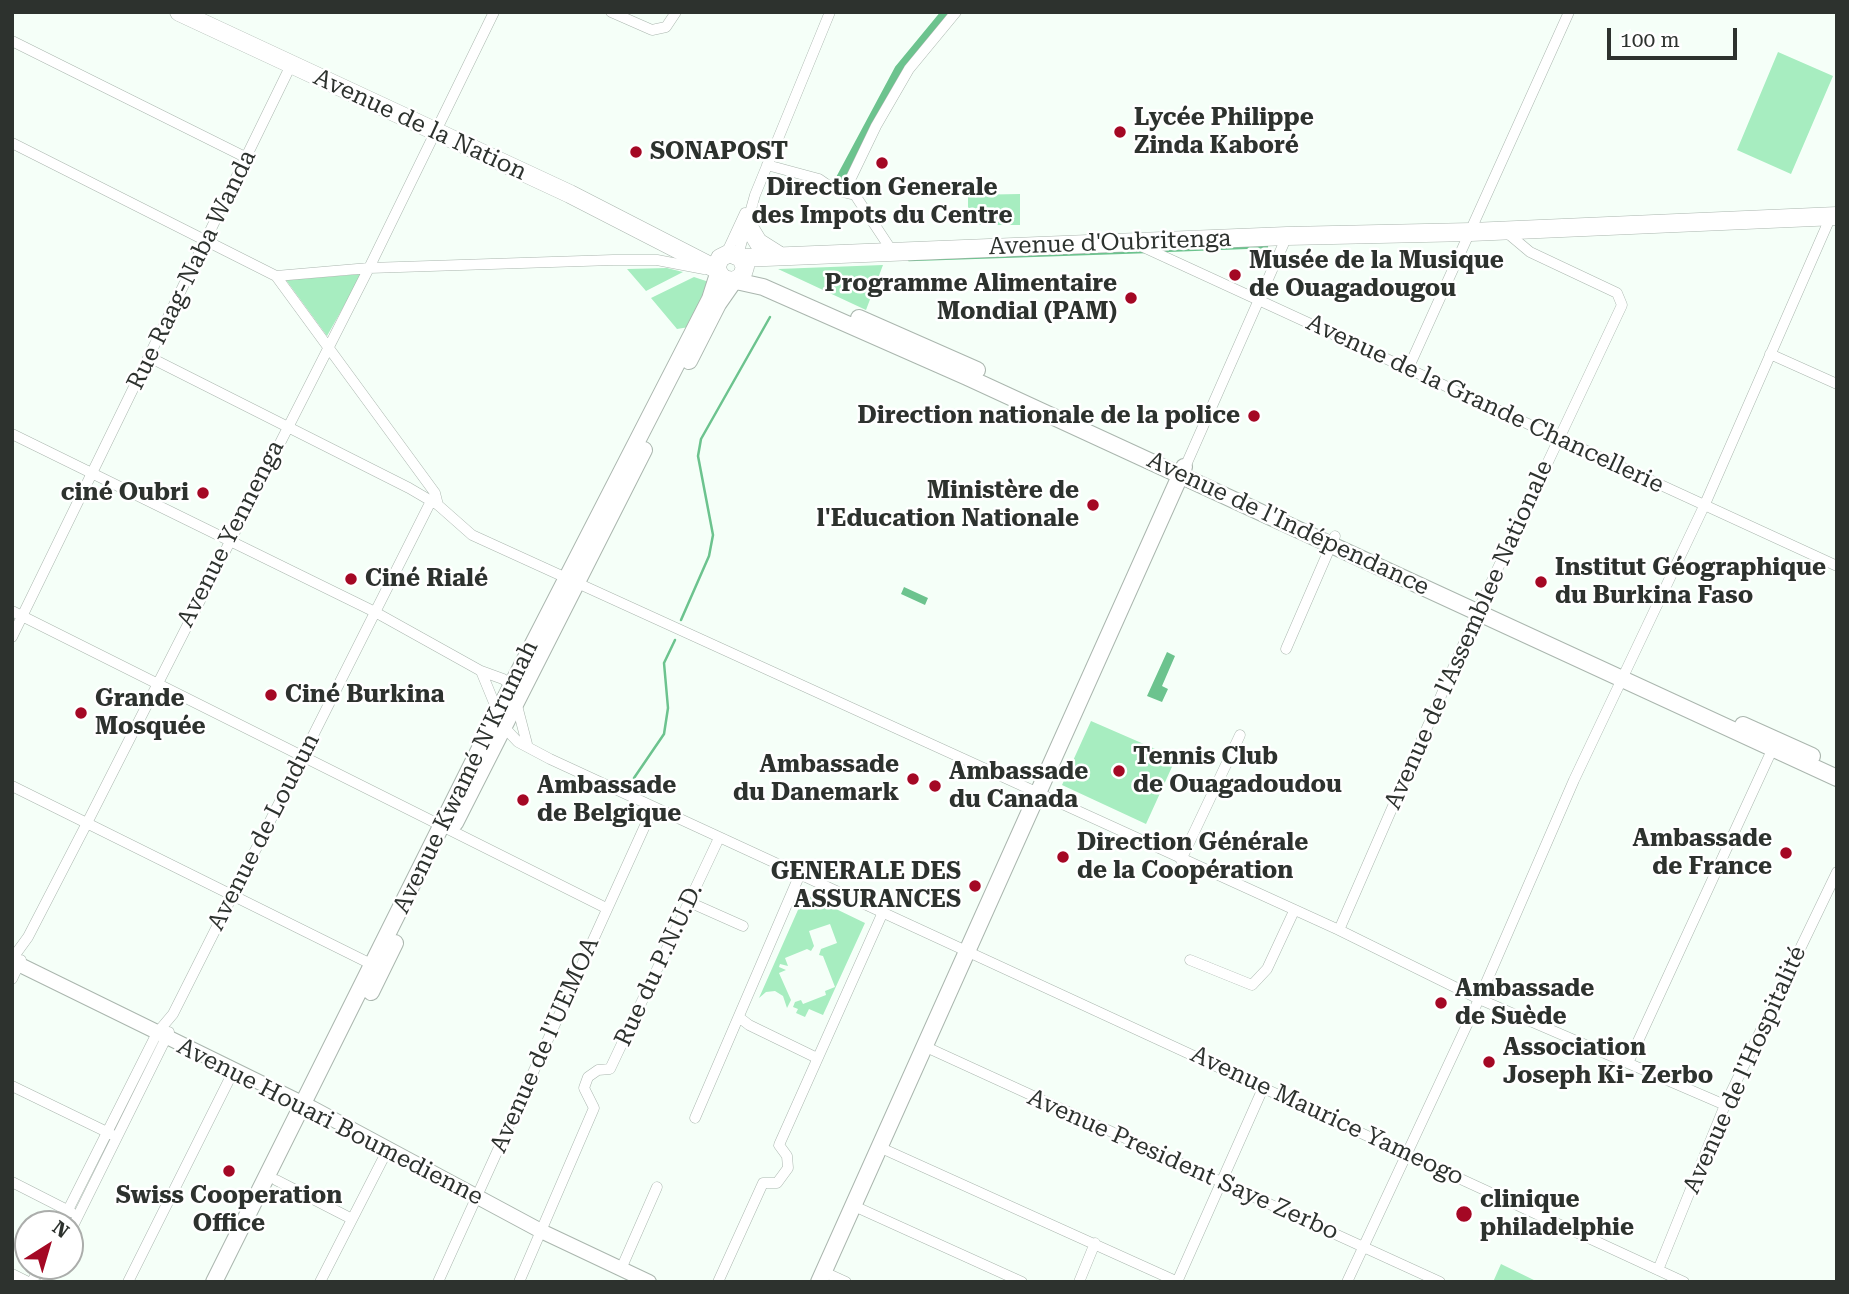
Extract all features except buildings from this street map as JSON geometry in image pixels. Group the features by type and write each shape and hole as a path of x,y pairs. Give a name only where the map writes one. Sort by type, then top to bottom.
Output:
{"highway":[{"name":"Avenue de la Nation","path":"179,12 570,194 658,241 730,267"},
{"name":"Avenue d'Oubritenga","path":"730,267 786,256 1287,236 1471,233 1835,211"},
{"path":"747,224 758,242 786,256"}],"main road":[{"name":"Avenue de l'Indépendance","path":"730,267 763,287 970,372 1183,470 1625,676 1772,750 1837,778"},
{"name":"Avenue Kwamé N'Krumah","path":"446,829 504,727 571,582 710,299 730,267"},
{"path":"822,1277 1183,470"},
{"name":"Avenue Kwamé N'Krumah","path":"225,1282 308,1106 446,829 511,685 571,582"},
{"name":"Avenue de l'Indépendance","path":"1625,676 1837,768"},
{"name":"Avenue Houari Boumedienne","path":"15,962 308,1106 475,1197 649,1282"},
{"name":"Avenue Kwamé N'Krumah","path":"214,1282 276,1172"}],"street":[{"name":"Avenue Yennenga","path":"12,979 15,962 285,428 369,268 494,12"},
{"path":"611,12 652,30 666,27 676,12"},
{"path":"730,267 755,195 830,12"},
{"path":"892,251 855,195 850,180 876,126 909,69 956,12"},
{"path":"1408,369 1569,12"},
{"path":"12,41 247,158"},
{"name":"Rue Raag-Naba Wanda","path":"12,637 291,65"},
{"path":"12,144 276,276 435,493 435,503"},
{"path":"767,165 819,179 835,190 855,195"},
{"path":"730,267 755,195"},
{"path":"1347,1282 1479,999 1574,780 1705,504 1835,211"},
{"name":"Avenue de l'Assemblee Nationale","path":"1339,930 1556,439 1622,305 1617,293 1530,252 1504,231"},
{"path":"1183,470 1287,236"},
{"name":"Avenue de la Grande Chancellerie","path":"1134,242 1556,439 1705,504 1837,566"},
{"path":"276,276 369,268 657,260 730,267"},
{"path":"1770,354 1837,384"},
{"path":"149,357 435,503 472,535 571,582 1339,930 1479,999 1725,1105"},
{"path":"12,434 375,612 511,685 527,744"},
{"name":"Avenue de Loudun","path":"75,1210 118,1138 162,1036 231,894 375,612 435,503"},
{"path":"1286,649 1333,540"},
{"path":"12,611 157,681 606,908"},
{"path":"481,671 504,727"},
{"name":"Avenue Maurice Yameogo","path":"504,727 518,741 550,759 653,808 1264,1086 1658,1270 1667,1278 1684,1282"},
{"path":"1181,860 1240,735"},
{"path":"1628,1063 1772,750"},
{"path":"12,786 377,967"},
{"name":"Avenue de l'UEMOA","path":"438,1282 653,808"},
{"name":"Rue du P.N.U.D.","path":"541,1231 594,1108 584,1088 588,1077 598,1070 610,1069 719,838"},
{"name":"Avenue de l'Hospitalité","path":"1658,1270 1725,1105 1837,872"},
{"path":"695,1118 800,874"},
{"path":"689,902 743,926"},
{"path":"1190,960 1246,984 1256,983 1266,969 1294,911"},
{"path":"718,1282 763,1183 776,1183 788,1168 787,1156 779,1145 883,912"},
{"path":"740,1018 749,1026 817,1058"},
{"name":"Avenue de Loudun","path":"74,1210 107,1132 162,1036"},
{"name":"Avenue President Saye Zerbo","path":"926,1047 1440,1282"},
{"path":"128,1282 234,1070"},
{"path":"12,1086 118,1138"},
{"path":"880,1147 1177,1282 1264,1086"},
{"path":"320,1282 388,1149"},
{"path":"276,1172 352,1219"},
{"path":"12,1182 67,1210"},
{"path":"621,1269 657,1187"},
{"path":"854,1206 1022,1282"},
{"path":"519,1282 541,1231"},
{"path":"1079,1282 1095,1243"},
{"path":"12,1274 30,1282"},
{"path":"822,1277 846,1282"}],"shaded area":[{"path":"1778,52 1833,76 1791,174 1737,150"},
{"path":"1020,194 1020,225 968,225 968,195"},
{"path":"883,265 866,310 778,269"},
{"path":"667,268 683,272 646,291 627,269"},
{"path":"362,274 327,336 286,280"},
{"path":"694,277 709,282 689,327 677,329 651,298"},
{"path":"904,587 928,598 925,605 901,594"},
{"path":"1167,652 1175,656 1162,686 1168,689 1162,702 1147,696"},
{"name":"Tennis Club de Ouagadoudou","path":"1091,721 1176,758 1146,824 1062,785"},
{"path":"805,894 865,923 823,1015 809,1009 805,1017 796,1013 798,1009 793,1007 795,1002 801,1000 803,1004 826,995 825,991 835,987 823,956 819,955 821,949 837,943 830,924 809,931 814,946 811,951 807,949 785,958 788,966 780,964 779,967 786,970 779,973 791,1000 787,1008 783,996 775,991 766,992 759,998"},
{"path":"1501,1264 1538,1282 1493,1282"}],"waterway":[{"path":"838,183 899,69 946,12"},
{"path":"1162,251 1267,247"},
{"path":"909,260 1145,252"},
{"path":"681,620 709,556 713,535 698,456 701,439 770,317"},
{"path":"634,778 664,734 668,708 664,663 675,640"}],"place":[{"name":"Lycée Philippe Zinda Kaboré","path":"1120,132"},
{"name":"SONAPOST","path":"636,152"},
{"name":"Direction Generale des Impots du Centre","path":"882,163"},
{"name":"Musée de la Musique de Ouagadougou","path":"1235,275"},
{"name":"Programme Alimentaire Mondial (PAM)","path":"1131,298"},
{"name":"Direction nationale de la police","path":"1254,416"},
{"name":"ciné Oubri","path":"203,493"},
{"name":"Ministère de l'Education Nationale","path":"1093,505"},
{"name":"Ciné Rialé","path":"351,579"},
{"name":"Institut Géographique du Burkina Faso","path":"1541,582"},
{"name":"Ciné Burkina","path":"271,695"},
{"name":"Grande Mosquée","path":"81,713"},
{"name":"Tennis Club de Ouagadoudou","path":"1119,771"},
{"name":"Ambassade du Danemark","path":"913,779"},
{"name":"Ambassade du Canada","path":"935,786"},
{"name":"Ambassade de Belgique","path":"523,800"},
{"name":"Ambassade de France","path":"1786,853"},
{"name":"Direction Générale de la Coopération","path":"1063,857"},
{"name":"GENERALE DES ASSURANCES","path":"975,886"},
{"name":"Ambassade de Suède","path":"1441,1003"},
{"name":"Association Joseph Ki- Zerbo","path":"1489,1062"},
{"name":"Swiss Cooperation Office","path":"229,1171"},
{"name":"clinique philadelphie","path":"1464,1214"}]}
